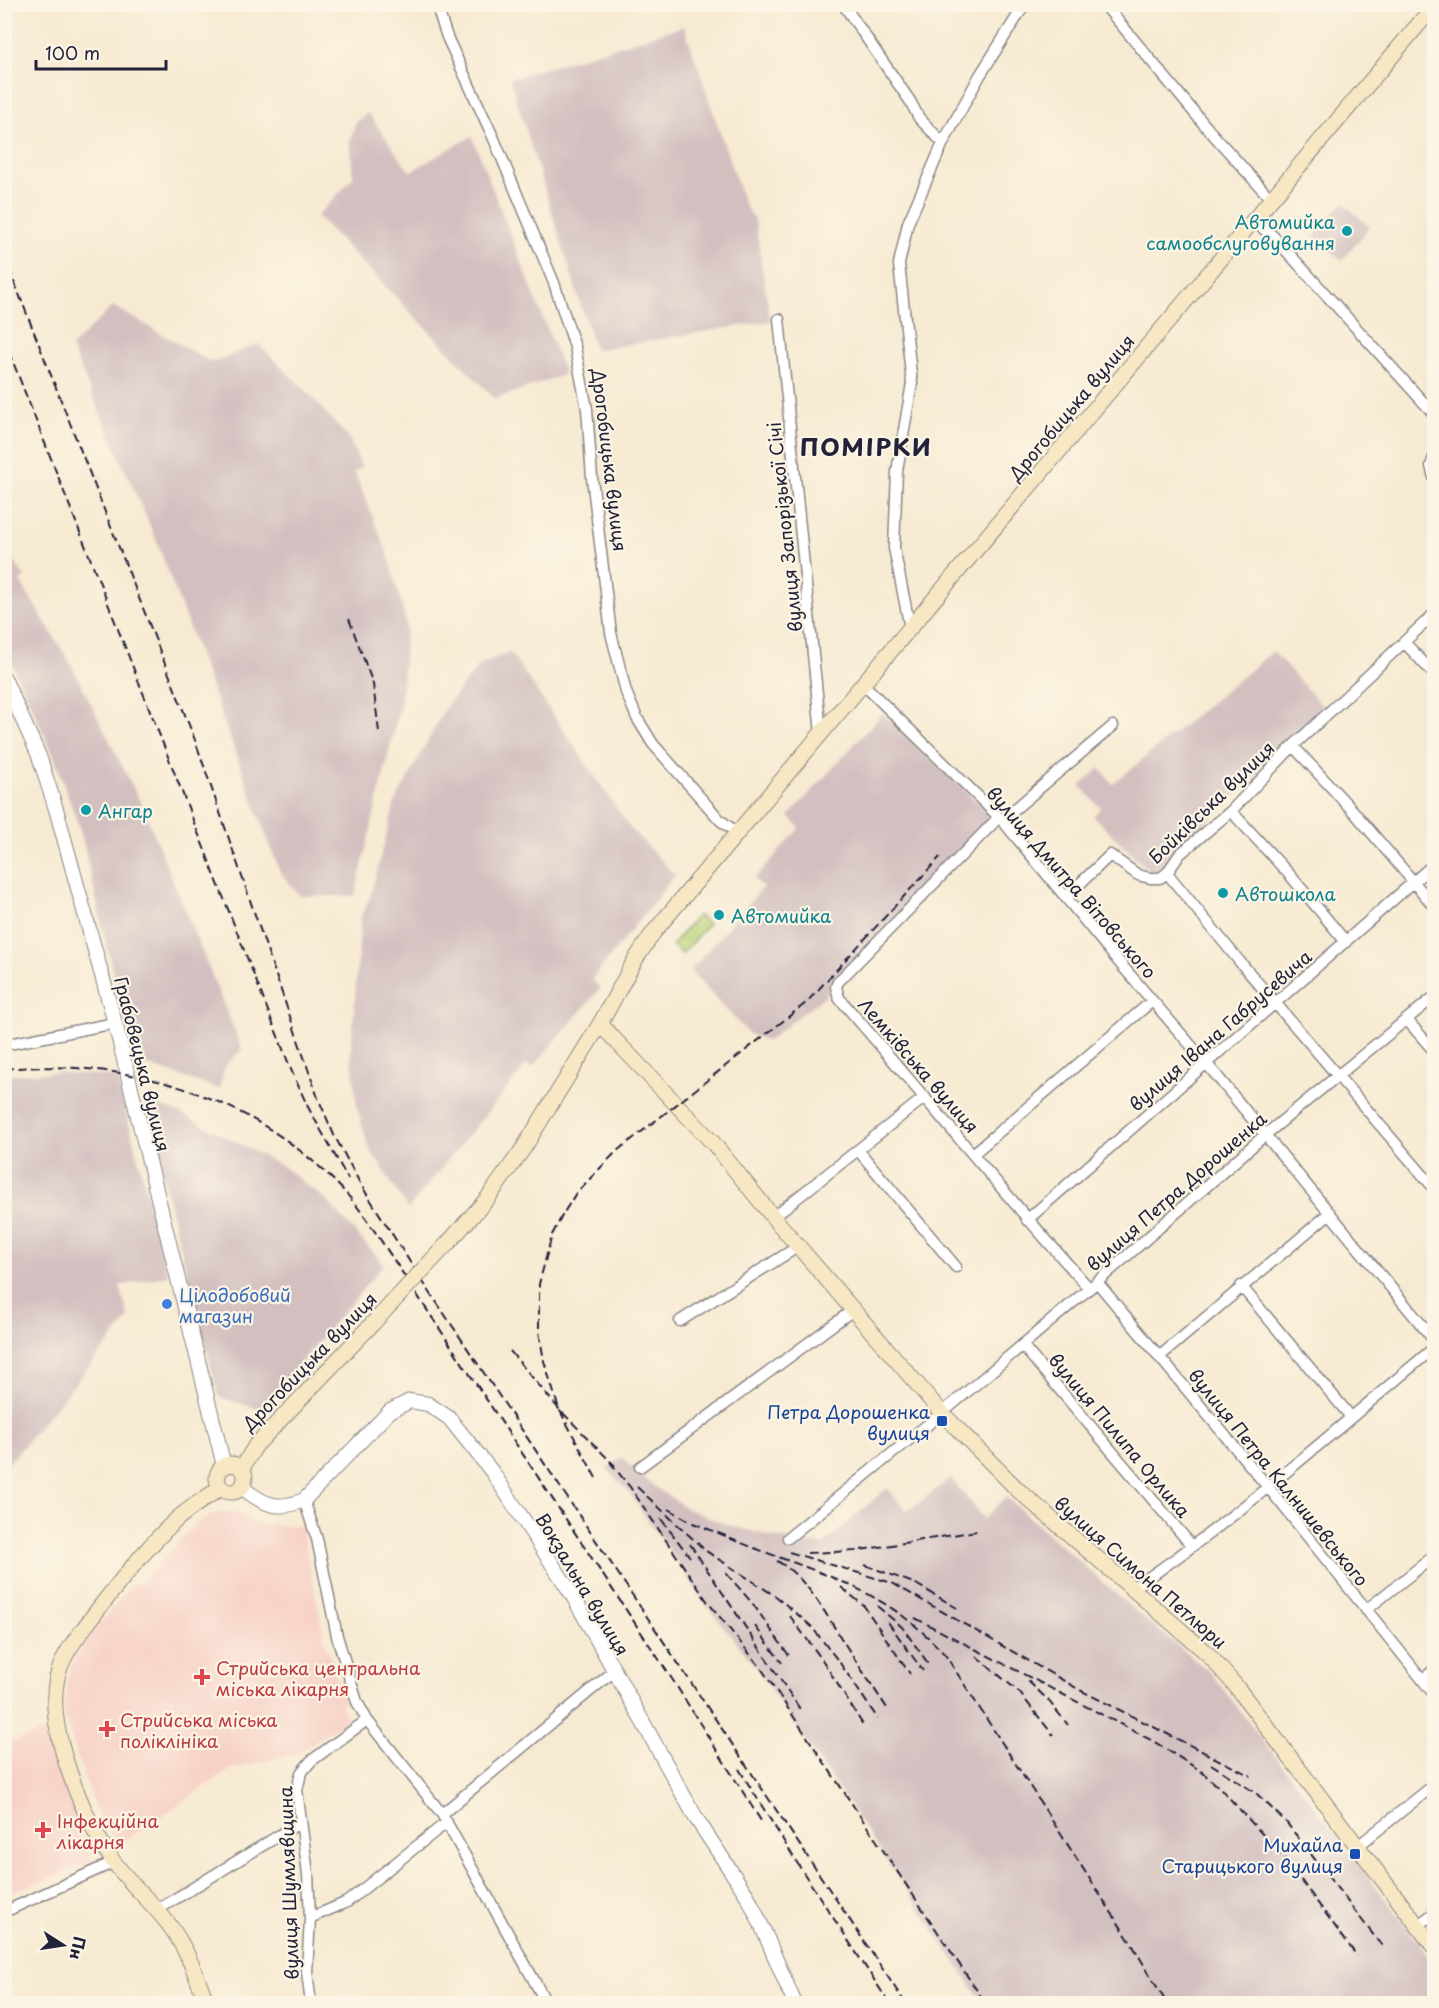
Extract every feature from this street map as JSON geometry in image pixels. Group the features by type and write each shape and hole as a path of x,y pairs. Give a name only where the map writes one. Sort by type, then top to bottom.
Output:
{"main road":[{"name":"Дрогобицька вулиця","path":"242,1468 255,1445 449,1242 512,1166 653,933 1253,221 1429,8"},
{"name":"вулиця Симона Петлюри","path":"600,1024 714,1143 773,1217 942,1413 1018,1490 1207,1653 1235,1685 1434,1947"},
{"path":"233,1464 242,1468 246,1478 239,1491 229,1493 220,1488 217,1479 224,1466 233,1464"},
{"path":"207,2004 184,1949 170,1926 114,1862 90,1824 57,1731 54,1709 57,1676 72,1644 124,1575 178,1518 220,1488"}],"street":[{"name":"Дрогобицька вулиця","path":"436,4 447,37 494,139 554,283 575,347 587,409 592,478 611,633 626,692 637,718 653,744 720,820 737,833"},
{"path":"843,4 910,101 919,118 943,144"},
{"path":"910,628 894,548 897,471 912,383 899,264 908,223 943,144 979,77 1025,4"},
{"path":"1104,4 1208,129 1271,199"},
{"path":"1253,221 1279,244 1434,414"},
{"name":"вулиця Запорізької Січі","path":"779,319 821,733"},
{"path":"1434,457 1431,466 1434,478"},
{"name":"Бойківська вулиця","path":"1066,897 1110,855 1138,875 1160,878 1167,873 1180,854 1231,811 1293,746 1434,614"},
{"path":"1404,642 1434,674"},
{"name":"Грабовецька вулиця","path":"4,678 39,756 53,798 115,1023 224,1466"},
{"name":"вулиця Дмитра Вітовського","path":"862,684 1000,818 1207,1064 1434,1340"},
{"path":"1000,818 1113,726"},
{"path":"1293,746 1434,906"},
{"path":"1231,811 1289,874 1346,942"},
{"name":"Лемківська вулиця","path":"1000,818 838,982 836,987 839,998 974,1154 1027,1220 1093,1285"},
{"name":"вулиця Івана Габрусевича","path":"1027,1220 1434,864"},
{"path":"1167,873 1434,1188"},
{"name":"вулиця Петра Дорошенка","path":"788,1538 942,1413 1093,1285 1265,1134 1434,997"},
{"name":"вулиця Дмитра Вітовського","path":"1062,1078 1152,1001"},
{"path":"1407,1020 1434,1051"},
{"path":"4,1045 115,1023"},
{"name":"Лемківська вулиця","path":"974,1154 1062,1078"},
{"path":"773,1217 925,1097"},
{"path":"858,1150 956,1267"},
{"path":"1159,1357 1330,1213"},
{"path":"680,1320 799,1246"},
{"name":"вулиця Петра Калнишевського","path":"1093,1285 1159,1357 1268,1487 1434,1694"},
{"path":"1241,1286 1351,1417"},
{"path":"640,1467 853,1310"},
{"name":"вулиця Пилипа Орлика","path":"1022,1345 1192,1546"},
{"path":"1132,1589 1268,1487 1434,1348"},
{"name":"Вокзальна вулиця","path":"304,1500 390,1411 410,1401 428,1404 449,1418 494,1473 573,1596 696,1818 748,1897 795,2004"},
{"path":"242,1487 256,1499 275,1506 289,1506 304,1500 317,1539 337,1636 357,1702 367,1720 445,1818 547,2004"},
{"path":"1366,1610 1434,1556"},
{"path":"1423,1679 1434,1670"},
{"path":"310,1918 347,1902 614,1671"},
{"name":"вулиця Шумлявщина","path":"311,2004 307,1972 310,1918 308,1874 297,1790 301,1773 311,1761 367,1720"},
{"path":"1358,1846 1434,1785"},
{"path":"157,1910 301,1822"},
{"path":"4,1912 114,1862"},
{"path":"1419,1925 1434,1913"}],"shaded area":[{"path":"684,26 745,206 755,220 770,321 595,350 510,79"},
{"path":"368,113 410,172 472,136 563,369 563,375 495,399 317,216 353,178 350,142 356,122"},
{"path":"1343,203 1370,227 1342,261 1314,237"},
{"path":"113,306 214,362 258,344 313,398 349,439 362,468 354,472 388,554 406,622 401,701 355,896 300,896 280,872 157,542 71,347"},
{"path":"4,547 25,577 20,581 73,668 141,803 242,1049 225,1066 219,1089 140,1063 122,988 115,981 81,833 54,756 5,649"},
{"path":"1273,651 1324,708 1153,875 1093,816 1101,808 1080,786 1100,768 1113,784"},
{"path":"510,652 630,828 675,875 592,979 600,989 532,1068 527,1064 408,1209 368,1146 357,1107 351,1052 361,916 370,897 395,803 445,708 480,664"},
{"path":"883,713 988,812 988,823 836,980 825,996 767,1041 749,1034 690,971 763,887 754,879 800,828 789,816"},
{"path":"58,1072 117,1077 168,1275 120,1286 129,1318 5,1468 5,1075"},
{"path":"143,1101 176,1111 282,1166 326,1200 384,1264 261,1410 219,1397"},
{"path":"622,1457 635,1471 688,1509 725,1524 773,1537 823,1545 887,1488 907,1512 951,1478 984,1519 1006,1497 1142,1617 1210,1672 1434,1962 1434,2003 983,2003 753,1663 707,1606 631,1495 607,1469"},
{"name":"Стрийська центральна міська лікарня","path":"236,1512 255,1524 301,1526 325,1642 345,1702 341,1704 349,1719 295,1754 231,1769 120,1844 99,1818 64,1717 65,1688 71,1665 80,1648 132,1584 141,1582 197,1523 214,1514"},
{"name":"Інфекційна лікарня","path":"44,1731 93,1861 5,1895 5,1745"}],"green space":[{"path":"698,915 708,924 682,954 672,945"}],"railway":[{"path":"4,256 195,740 318,1098 334,1135 361,1185 417,1273 906,2004"},
{"path":"4,339 292,1072 308,1107 348,1179"},
{"path":"349,619 373,684 379,732"},
{"path":"596,1478 559,1409 544,1361 539,1331 539,1284 552,1235 563,1214 576,1193 617,1151 806,1003 940,857"},
{"path":"4,1069 51,1067 98,1070 144,1078 188,1090 231,1108 271,1130 308,1157 343,1190 384,1245 674,1682 763,1824"},
{"path":"510,1351 559,1409 615,1466"},
{"path":"610,1462 630,1487 707,1601 761,1668 986,2004"},
{"path":"637,1487 706,1551 777,1597 811,1626 840,1663 878,1719"},
{"path":"669,1509 693,1523 736,1540"},
{"path":"661,1519 690,1557"},
{"path":"807,1553 855,1551 977,1531"},
{"path":"729,1538 818,1572 872,1596 922,1632 946,1656 1133,1946 1167,2004"},
{"path":"690,1544 800,1709"},
{"path":"789,1552 892,1583 1080,1690 1251,1776"},
{"path":"777,1561 797,1576 814,1595 889,1711"},
{"path":"865,1565 916,1584 957,1608"},
{"path":"726,1573 753,1604 790,1657"},
{"path":"841,1587 864,1606 910,1674"},
{"path":"877,1606 902,1627 930,1666"},
{"path":"790,1616 823,1661 865,1728"},
{"path":"915,1618 1153,1741 1201,1771 1221,1789 1286,1860 1357,1956"},
{"path":"888,1622 923,1671"},
{"path":"755,1626 782,1663"},
{"path":"976,1656 1019,1692 1053,1735"},
{"path":"1028,1681 1048,1700 1068,1725"},
{"path":"1211,1764 1257,1794 1286,1822 1382,1946"},
{"path":"739,1769 801,1869 890,2004"}],"place":[{"name":"Автомийка самообслуговування","path":"1347,231"},
{"name":"Ангар","path":"86,810"},
{"name":"Автошкола","path":"1223,893"},
{"name":"Автомийка","path":"719,915"},
{"name":"Цілодобовий магазин","path":"167,1304"},
{"name":"Петра Дорошенка вулиця","path":"942,1421"},
{"name":"Стрийська центральна міська лікарня","path":"202,1677"},
{"name":"Стрийська міська поліклініка","path":"107,1729"},
{"name":"Інфекційна лікарня","path":"43,1830"},
{"name":"Михайла Старицького вулиця","path":"1355,1854"}],"district":[{"name":"ПОМІРКИ","path":"866,446"}]}
